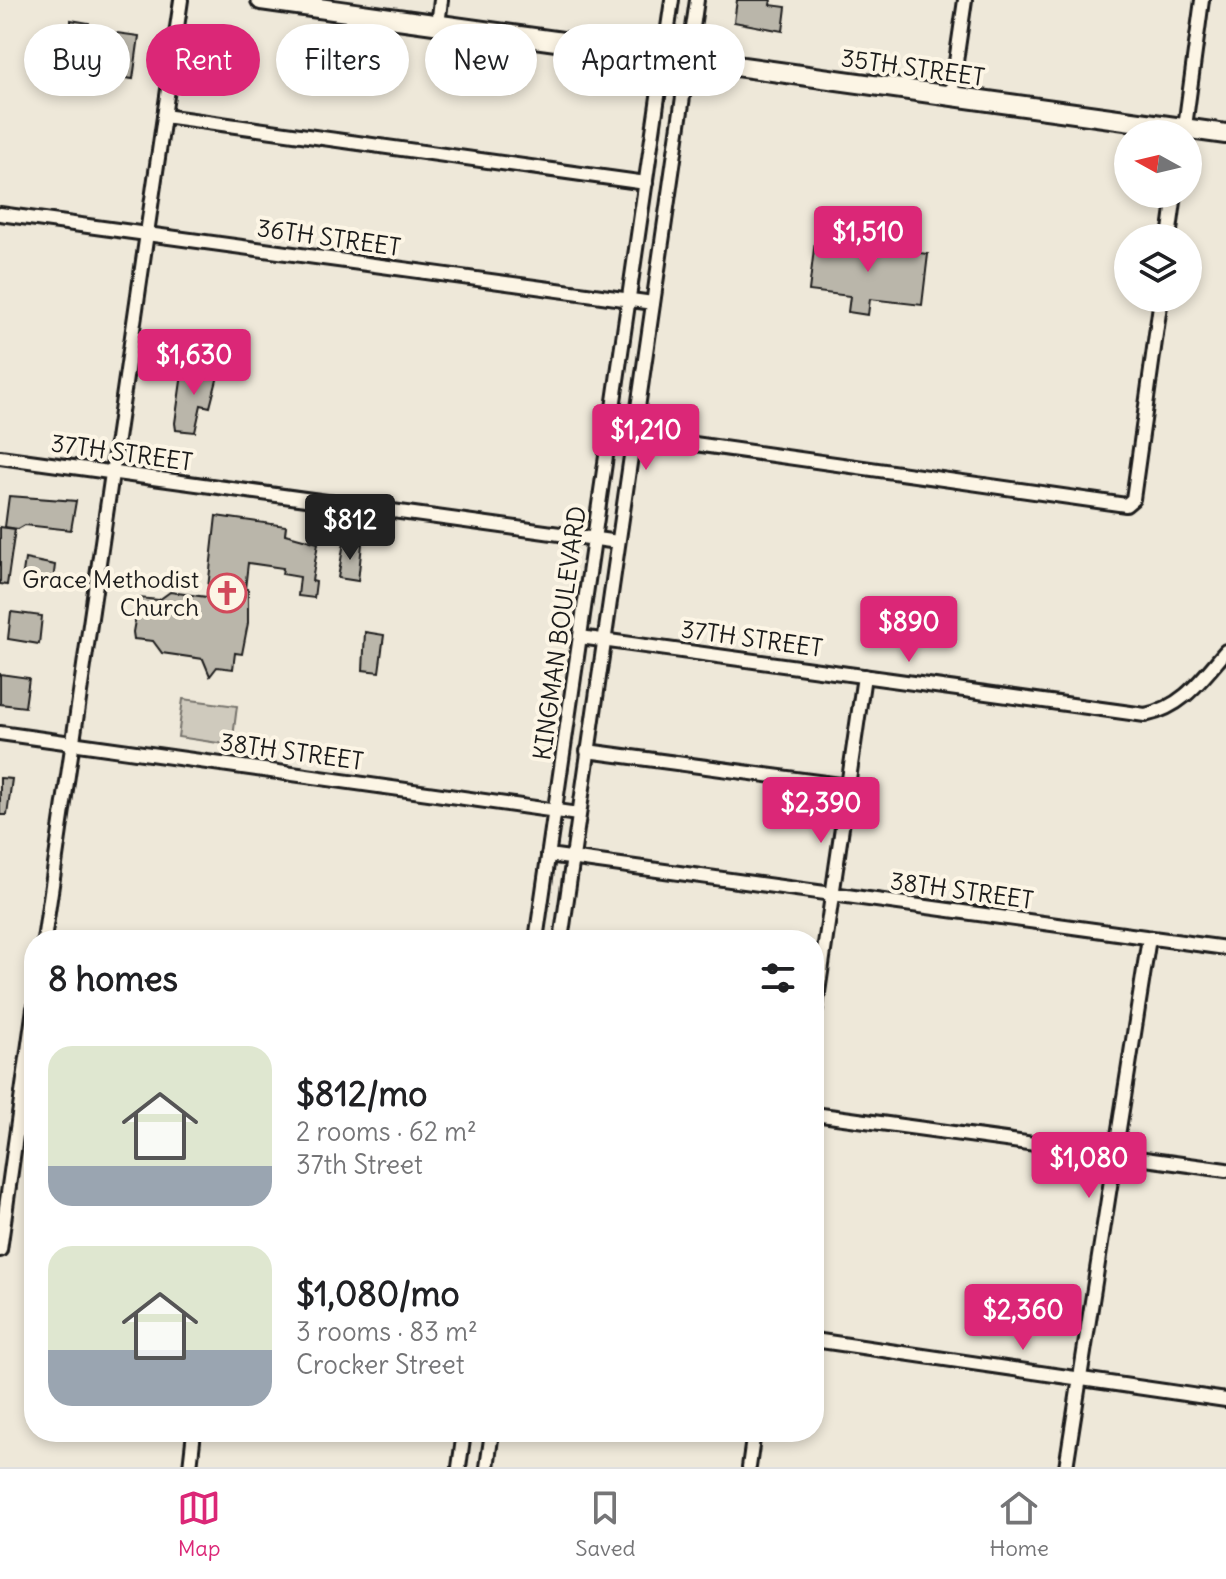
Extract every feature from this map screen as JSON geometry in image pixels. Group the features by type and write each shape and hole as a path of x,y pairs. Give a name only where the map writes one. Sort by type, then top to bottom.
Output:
{"street":[{"path":"45,930 181,0"},
{"name":"35TH STREET","path":"261,0 431,24"},
{"path":"438,24 441,0"},
{"name":"KINGMAN BOULEVARD","path":"669,24 672,0"},
{"name":"KINGMAN BOULEVARD","path":"693,24 697,0"},
{"path":"951,96 965,0"},
{"path":"1186,120 1202,0"},
{"name":"35TH STREET","path":"745,68 1114,120"},
{"name":"KINGMAN BOULEVARD","path":"537,930 658,96"},
{"name":"KINGMAN BOULEVARD","path":"562,930 683,96"},
{"path":"164,116 646,183"},
{"name":"35TH STREET","path":"1202,132 1226,134"},
{"name":"36TH STREET","path":"0,214 653,303"},
{"path":"610,432 1126,505 1133,499 1159,312"},
{"name":"37TH STREET","path":"0,457 618,542"},
{"name":"37TH STREET","path":"580,637 1145,715 1166,710 1184,699 1226,651"},
{"path":"824,950 864,676"},
{"name":"38TH STREET","path":"0,733 578,814"},
{"path":"587,751 848,786"},
{"name":"38TH STREET","path":"548,855 1226,948"},
{"path":"1066,1467 1149,938"},
{"path":"0,1250 24,1079"},
{"path":"824,1115 1226,1170"},
{"path":"824,1341 1226,1400"},
{"path":"190,1467 193,1442"},
{"path":"459,1467 463,1442"},
{"path":"487,1467 491,1442"},
{"path":"749,1467 753,1442"}],"shaded area":[{"path":"183,699 237,706 232,745 178,737"}],"building":[{"path":"737,0 771,0 770,5 786,7 783,31 734,22"},
{"path":"71,20 89,23 89,24 71,24"},
{"path":"130,35 139,36 133,79 130,79"},
{"path":"815,240 928,254 922,305 870,299 868,315 848,312 850,296 809,291"},
{"path":"183,367 219,372 210,407 201,405 195,432 176,430"},
{"path":"9,496 76,501 71,530 25,525 18,529 5,527"},
{"name":"Grace Methodist Church","path":"216,516 286,526 285,534 318,543 312,581 316,582 314,598 298,596 300,577 282,574 283,568 248,563 245,589 248,589 248,623 242,654 235,653 233,669 217,667 210,676 203,659 162,653 153,641 134,639 133,632 139,598 159,600 170,592 207,597"},
{"path":"0,527 15,529 7,585 0,584"},
{"path":"344,542 362,544 358,581 338,578"},
{"path":"25,559 55,565 53,581 22,579"},
{"path":"11,612 42,616 39,644 8,639"},
{"path":"365,632 384,635 379,672 363,670"},
{"path":"0,674 29,678 25,707 0,704"},
{"path":"0,778 12,779 7,815 0,815"}],"place":[{"name":"Grace Methodist Church","path":"227,593"}]}
